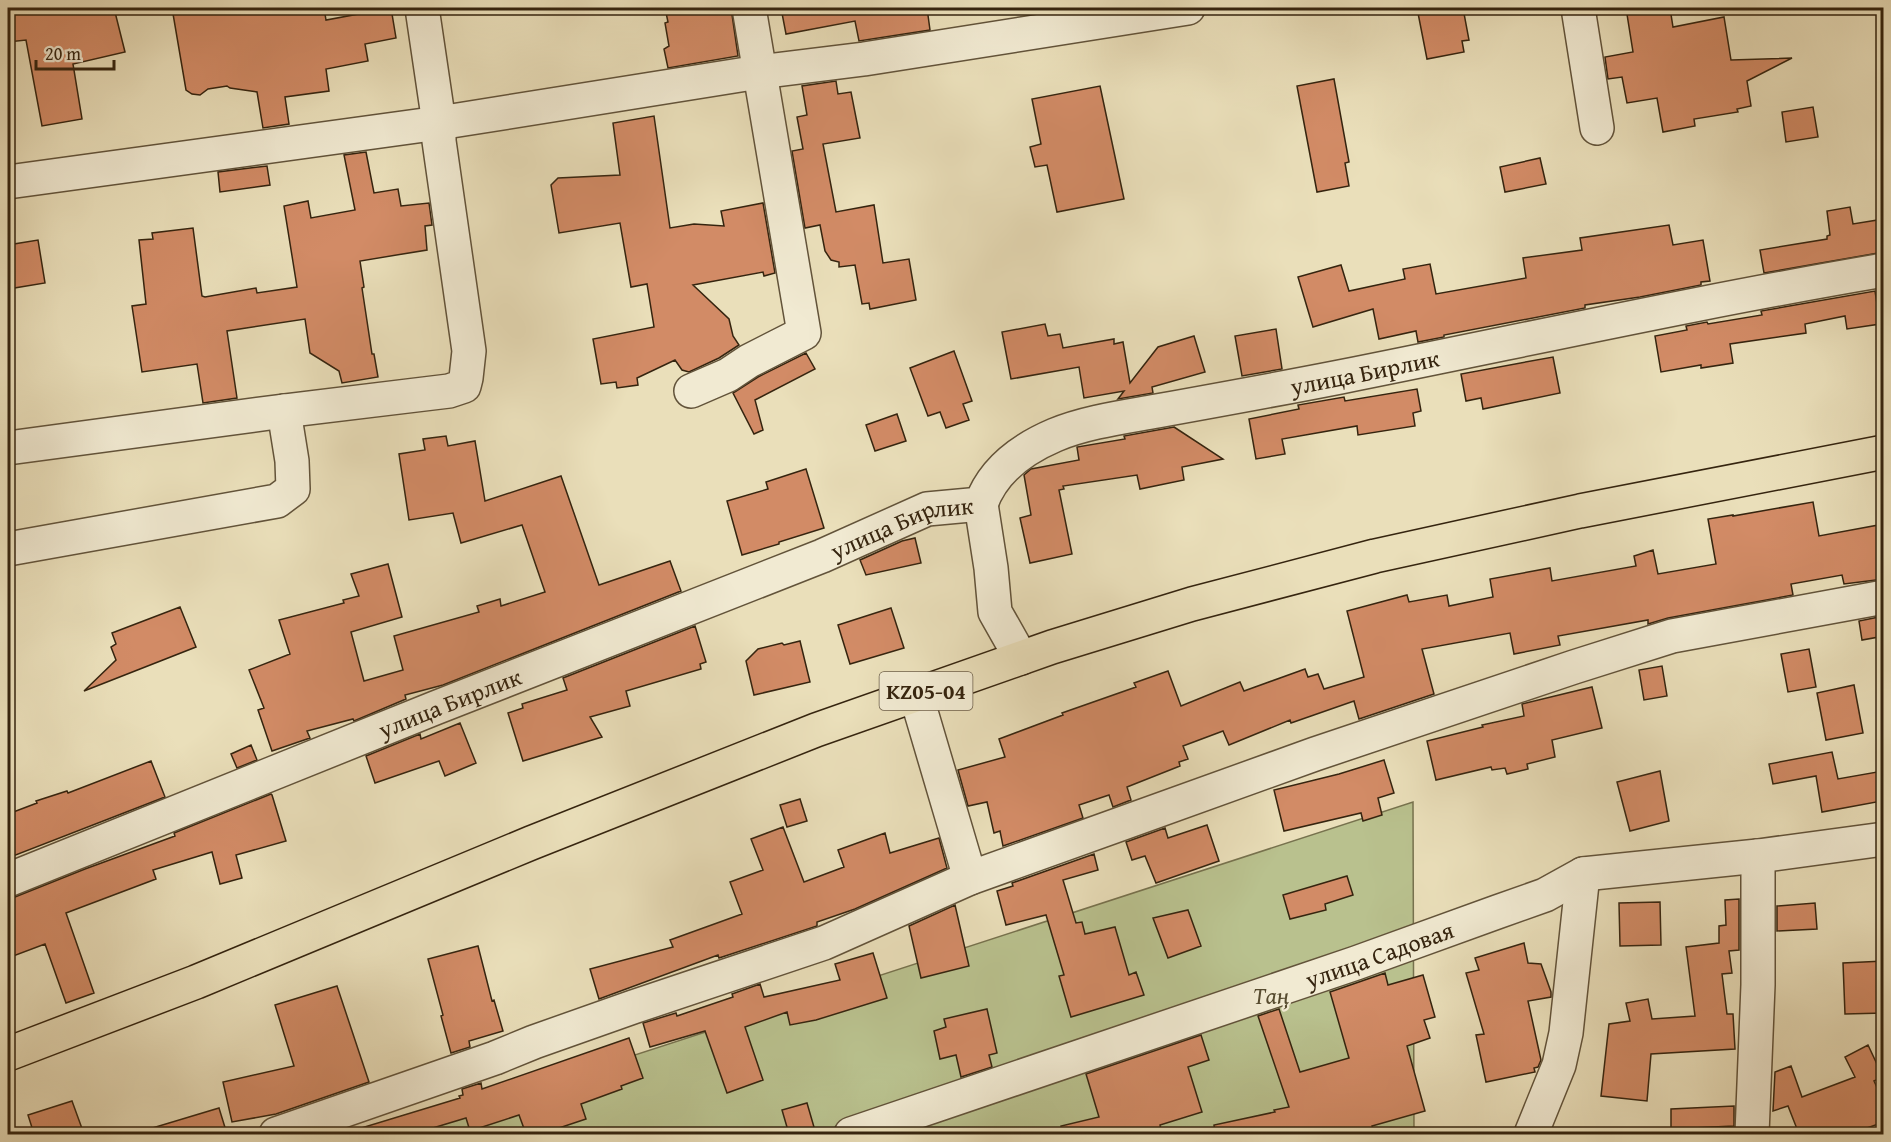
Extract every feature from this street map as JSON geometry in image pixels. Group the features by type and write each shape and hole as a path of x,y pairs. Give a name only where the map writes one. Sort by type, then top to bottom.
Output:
{"main road":[{"name":"KZ05-04","path":"8,1054 196,982 531,843 816,730 1021,658 1191,604 1375,556 1580,511 1884,452"}],"street":[{"path":"8,448 449,391 464,386 469,351 422,8"},
{"path":"691,391 728,375 749,361 804,333 749,8"},
{"path":"8,183 439,123 759,72 864,59 1188,8"},
{"path":"1578,8 1597,128"},
{"name":"улица Бирлик","path":"8,880 811,560 927,509 981,504 987,488 1002,467 1056,434 1099,422 1342,376 1553,332 1884,270"},
{"path":"8,549 277,501 293,489 292,461 284,411"},
{"path":"981,504 995,612 1021,658"},
{"path":"276,1134 495,1058 578,1026 824,943 970,878 1326,751 1672,636 1884,597"},
{"path":"916,695 970,878"},
{"name":"улица Садовая","path":"851,1134 907,1125 1545,895 1583,874 1758,856 1884,839"},
{"path":"1752,1134 1758,985 1758,856"},
{"path":"1531,1134 1559,1065 1566,1032 1583,874"}],"green space":[{"name":"Таң","path":"1413,802 1414,1134 392,1134"}],"building":[{"path":"8,8 114,8 125,52 73,64 82,119 42,126 26,40 8,42"},
{"path":"172,8 281,8 281,12 324,8 326,20 391,8 396,38 365,44 368,61 326,69 329,91 285,97 289,124 263,128 257,92 227,86 208,89 200,95 186,90"},
{"path":"665,8 731,8 738,56 668,68 664,49 669,46"},
{"path":"781,8 927,8 930,30 859,41 855,21 786,34"},
{"path":"1417,8 1463,8 1469,40 1462,41 1464,52 1427,59"},
{"path":"1626,8 1670,8 1673,27 1724,17 1731,60 1792,58 1747,81 1751,106 1737,109 1738,112 1694,119 1695,126 1663,132 1657,98 1627,103 1622,77 1608,79 1605,57 1633,52"},
{"path":"1334,79 1349,162 1345,163 1349,186 1317,192 1297,86"},
{"path":"836,81 838,94 851,92 860,138 823,144 836,212 874,205 883,263 909,259 916,300 870,309 869,303 862,304 855,265 839,267 839,262 831,260 825,251 820,225 805,228 792,151 803,149 797,117 807,115 802,86"},
{"path":"1100,86 1124,199 1057,212 1047,165 1035,167 1030,147 1041,144 1032,99"},
{"path":"1813,107 1818,137 1786,142 1782,112"},
{"path":"654,116 670,228 694,224 724,226 721,211 763,203 775,273 764,276 763,272 693,285 729,319 733,336 739,345 719,358 689,372 682,370 675,360 637,378 638,385 617,388 616,382 601,384 593,339 654,327 647,284 631,287 620,223 559,233 551,185 558,178 620,175 613,123"},
{"path":"366,152 374,193 398,189 401,206 429,203 432,225 425,226 427,250 360,261 372,354 374,354 378,377 342,383 339,371 310,353 305,319 227,331 237,398 203,403 197,364 142,372 132,306 146,304 139,240 153,239 152,233 193,228 202,296 205,297 256,288 257,293 297,287 284,206 308,201 311,218 355,210 344,155"},
{"path":"1540,158 1546,184 1505,192 1500,167"},
{"path":"267,166 270,185 220,192 218,172"},
{"path":"1850,207 1853,224 1884,219 1884,252 1764,273 1760,250 1827,239 1830,235 1827,211"},
{"path":"1669,225 1673,245 1703,240 1710,281 1701,282 1701,285 1585,305 1585,308 1418,342 1416,331 1379,339 1373,309 1313,327 1298,277 1341,265 1349,291 1405,279 1403,269 1430,264 1436,294 1526,278 1523,258 1582,250 1580,238"},
{"path":"38,240 45,283 8,289 8,245"},
{"path":"1875,291 1880,324 1847,329 1845,316 1805,324 1806,333 1730,344 1733,363 1701,368 1701,365 1661,372 1655,336 1687,330 1686,326 1762,315 1761,311"},
{"path":"1045,324 1048,336 1060,334 1063,348 1114,339 1114,344 1123,342 1130,383 1158,347 1194,336 1205,372 1152,387 1153,393 1118,399 1124,391 1084,398 1079,367 1011,379 1002,332"},
{"path":"1276,329 1282,369 1242,376 1235,336"},
{"path":"954,351 972,401 963,404 969,420 946,428 940,412 928,416 910,368"},
{"path":"806,353 815,369 755,400 763,430 754,434 733,393 758,377"},
{"path":"1553,357 1560,393 1483,409 1481,398 1466,401 1461,374"},
{"path":"1417,389 1421,411 1413,413 1415,426 1358,435 1357,426 1282,439 1285,454 1256,459 1249,419 1299,409 1298,405 1344,397 1345,401"},
{"path":"897,414 906,441 875,451 866,425"},
{"path":"1174,427 1223,459 1182,467 1184,480 1140,489 1137,475 1063,486 1064,489 1059,490 1072,554 1030,563 1020,518 1031,515 1024,475 1031,469 1079,460 1077,447 1125,439 1124,436"},
{"path":"446,436 448,446 475,441 485,501 561,476 599,585 670,561 681,591 443,685 405,695 406,699 354,721 353,719 307,731 310,738 272,751 258,710 264,708 249,670 290,654 279,620 344,603 343,600 359,596 351,574 388,564 402,617 351,632 364,681 403,670 394,636 479,612 477,606 500,599 501,606 545,592 522,525 461,543 453,513 409,520 399,454 425,450 423,439"},
{"path":"806,469 824,528 742,555 727,501 768,489 766,482"},
{"path":"1813,502 1819,536 1884,524 1884,579 1844,584 1842,575 1791,584 1793,595 1668,618 1648,624 1648,620 1558,636 1560,645 1514,654 1510,633 1422,649 1434,694 1359,719 1354,701 1291,723 1290,720 1229,745 1223,731 1183,746 1188,759 1179,762 1180,766 1127,787 1131,800 1113,807 1109,795 1079,805 1083,818 1003,846 1000,831 994,833 987,802 968,806 958,770 1005,757 999,739 1063,715 1062,713 1136,687 1134,683 1168,671 1181,706 1240,682 1244,691 1305,669 1308,677 1318,674 1324,689 1364,677 1347,611 1407,595 1409,602 1447,595 1449,606 1493,597 1490,579 1550,568 1552,581 1636,566 1634,556 1653,550 1658,574 1716,564 1708,519"},
{"path":"915,538 921,563 866,575 860,560 902,541"},
{"path":"180,607 196,647 84,691 116,660 111,647 116,644 112,633"},
{"path":"891,608 904,648 850,664 838,625"},
{"path":"1884,616 1884,636 1862,640 1859,621"},
{"path":"695,626 706,662 700,664 701,669 626,691 630,706 590,717 602,737 523,761 508,713 523,708 522,704 567,690 563,678"},
{"path":"800,641 810,682 754,695 746,661 758,649"},
{"path":"1809,649 1816,687 1788,692 1781,654"},
{"path":"1662,666 1667,696 1644,700 1639,670"},
{"path":"1854,685 1863,733 1826,740 1817,693"},
{"path":"1592,687 1602,728 1552,740 1555,757 1527,764 1528,769 1507,774 1505,768 1492,770 1491,767 1436,780 1427,741 1524,716 1522,704"},
{"path":"460,723 476,763 445,776 439,761 375,783 366,756 420,734 421,739"},
{"path":"251,745 257,760 237,768 231,754"},
{"path":"1832,752 1838,779 1877,772 1882,801 1822,812 1816,776 1773,784 1769,764"},
{"path":"1384,760 1394,793 1378,798 1382,815 1363,821 1361,813 1284,831 1274,790"},
{"path":"151,761 165,797 8,858 8,814 37,803 36,801 67,791 68,793"},
{"path":"1660,771 1669,821 1630,831 1617,782"},
{"path":"271,794 286,841 236,855 242,878 220,884 212,852 153,870 156,879 66,913 94,993 66,1003 45,944 8,958 8,898 175,836 174,833"},
{"path":"800,799 807,821 787,827 780,805"},
{"path":"1207,825 1219,861 1156,883 1145,856 1132,860 1126,842 1165,828 1168,838"},
{"path":"783,827 804,882 844,867 838,850 885,833 890,853 939,838 947,868 855,909 817,922 817,926 719,958 718,955 599,999 590,969 673,947 670,940 742,914 730,882 763,870 751,839"},
{"path":"1094,854 1098,870 1063,880 1076,923 1082,922 1085,934 1115,927 1129,975 1136,972 1144,995 1071,1017 1059,976 1064,975 1046,915 1006,925 997,891 1013,886 1012,883"},
{"path":"1347,876 1353,895 1325,904 1326,910 1290,919 1283,895"},
{"path":"1739,899 1739,950 1729,951 1732,973 1722,974 1727,1014 1733,1014 1735,1049 1651,1054 1647,1101 1601,1096 1609,1024 1630,1021 1626,1003 1648,999 1652,1019 1695,1016 1686,947 1719,943 1719,926 1726,925 1725,900"},
{"path":"1660,902 1661,945 1620,946 1619,903"},
{"path":"1815,903 1817,929 1777,931 1777,906"},
{"path":"955,905 969,966 921,978 909,926"},
{"path":"1188,910 1201,946 1168,958 1153,918"},
{"path":"1524,943 1528,963 1541,964 1551,992 1551,997 1528,1001 1541,1060 1538,1067 1534,1068 1535,1072 1486,1082 1476,1035 1484,1034 1466,973 1479,970 1475,958"},
{"path":"478,946 492,1001 494,1000 503,1031 469,1041 470,1047 451,1053 428,959"},
{"path":"873,953 887,998 816,1020 790,1025 787,1012 745,1027 763,1080 727,1093 705,1031 650,1047 643,1023 676,1013 677,1016 733,997 732,994 760,984 764,997 840,980 835,964"},
{"path":"1884,961 1884,1013 1845,1014 1843,963"},
{"path":"1385,973 1388,985 1423,975 1435,1017 1424,1020 1430,1038 1407,1046 1425,1111 1372,1126 1375,1134 1215,1134 1214,1125 1289,1107 1258,1016 1279,1009 1300,1072 1349,1058 1330,992"},
{"path":"337,986 369,1082 276,1114 232,1122 223,1082 294,1066 275,1005"},
{"path":"987,1009 997,1053 989,1055 992,1067 961,1077 956,1055 940,1059 934,1031 946,1027 944,1019"},
{"path":"1201,1035 1209,1060 1188,1067 1202,1112 1160,1125 1161,1130 1146,1134 1062,1134 1061,1126 1099,1117 1086,1074"},
{"path":"629,1038 643,1078 621,1086 622,1089 581,1104 586,1119 541,1134 526,1134 519,1115 470,1131 466,1118 413,1134 359,1134 358,1129 460,1098 459,1096 463,1095 462,1089 481,1083 482,1089"},
{"path":"1868,1045 1883,1077 1874,1081 1884,1103 1884,1122 1850,1134 1799,1134 1788,1106 1773,1111 1775,1072 1791,1066 1802,1097 1855,1077 1845,1057"},
{"path":"72,1101 84,1134 34,1134 28,1115"},
{"path":"807,1103 816,1134 789,1134 782,1110"},
{"path":"1734,1106 1734,1126 1671,1129 1671,1109"},
{"path":"219,1108 227,1134 150,1134 149,1129"}]}
